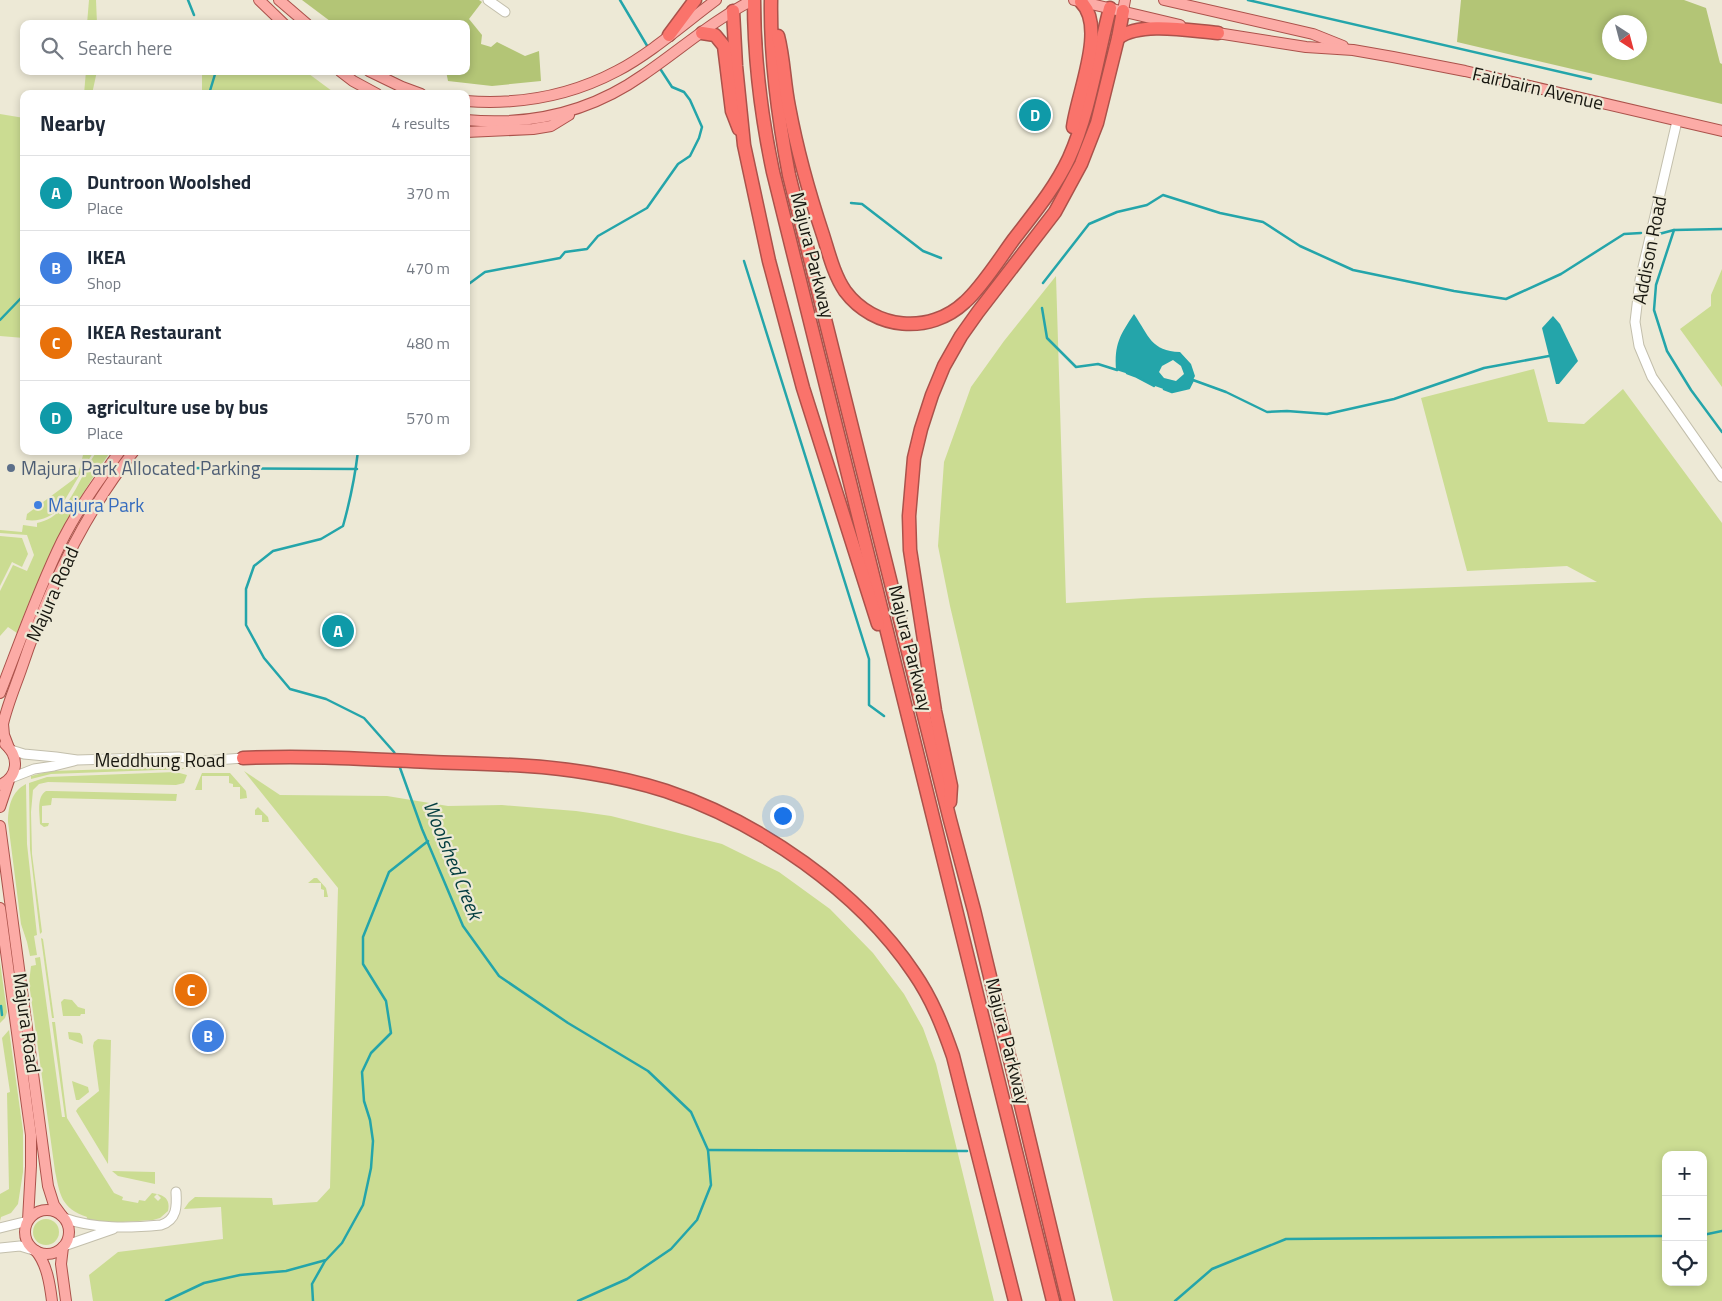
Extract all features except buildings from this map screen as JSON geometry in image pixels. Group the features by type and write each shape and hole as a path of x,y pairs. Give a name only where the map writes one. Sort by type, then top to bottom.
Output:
{"highway":[{"path":"668,36 695,0"},
{"name":"Majura Parkway","path":"753,0 759,94 773,172 1054,1301"},
{"path":"1069,156 1074,120 1092,45 1089,14 1077,1"},
{"path":"734,5 736,66 744,145 773,276 803,388 876,620 891,647"},
{"path":"771,5 781,47 786,93 805,179 834,269 845,290 861,308 875,317 902,324 923,323 945,315 965,302 1040,204 1069,156 1117,5"},
{"name":"Majura Parkway","path":"771,5 773,61 778,106 790,175 974,910 1068,1301"},
{"path":"950,820 951,786 935,711 910,550 909,516 914,458 921,429 944,366 961,336 1054,212 1081,164 1097,124 1118,38 1117,5"},
{"path":"1118,38 1128,32 1154,29 1218,33"},
{"path":"702,33 715,35 724,46 732,111 744,145"},
{"path":"243,758 315,756 424,761 564,769 609,777 664,791 700,805 766,839 817,873 877,927 905,960 923,987 941,1023 953,1056 1015,1301"}],"main road":[{"path":"259,0 280,20"},
{"path":"279,0 302,20"},
{"path":"470,101 501,103 538,99 561,94 590,84 634,61 716,0"},
{"path":"470,132 518,131 544,127 555,123 583,107 622,89 702,33 734,5 753,0"},
{"name":"Fairbairn Avenue","path":"1164,0 1313,34 1353,50"},
{"name":"Fairbairn Avenue","path":"1077,1 1117,5 1218,33 1306,47 1353,50 1465,71 1722,131"},
{"path":"345,75 370,90"},
{"path":"377,75 410,90"},
{"path":"470,120 491,123 542,119 583,107"},
{"name":"Majura Road","path":"0,693 36,601 63,540 87,497 117,455"},
{"name":"Majura Road","path":"10,778 15,764 4,735 4,724 30,644 78,535 97,503 131,455"},
{"path":"0,742 10,749"},
{"path":"0,786 10,778"},
{"path":"0,807 10,778"},
{"name":"Majura Road","path":"0,826 48,1186 54,1204 63,1217"},
{"name":"Majura Road","path":"0,908 30,1135 31,1166 28,1220"},
{"path":"52,1301 47,1274 40,1256 25,1238 28,1220 37,1212 44,1210 52,1210 63,1217 67,1224 69,1234 63,1246 61,1264 66,1301"},
{"path":"35,1251 50,1254 63,1246"}],"street":[{"path":"488,0 505,12"},
{"name":"Addison Road","path":"1677,121 1640,280 1635,322 1639,346 1652,377 1722,477"},
{"name":"Meddhung Road","path":"10,749 24,754 77,760 179,757 186,758 190,762 243,758"},
{"name":"Meddhung Road","path":"10,778 34,769 77,760"},
{"path":"63,1217 84,1224 157,1225 167,1222 174,1216 176,1192"},
{"path":"0,1228 28,1220"},
{"path":"63,1246 121,1226"},
{"path":"0,1248 20,1246 35,1251"}],"green space":[{"path":"89,0 96,0 97,20 87,20"},
{"path":"302,0 479,0 482,2 470,20 329,20"},
{"path":"1461,0 1684,0 1706,8 1720,63 1722,64 1722,104 1457,42"},
{"path":"470,20 482,35 481,44 491,47 497,42 525,56 539,51 541,81 492,86 448,81 447,75 470,75"},
{"path":"86,75 96,75 93,90 84,90"},
{"path":"202,75 310,75 331,90 202,90"},
{"path":"0,114 20,117 20,338 0,336"},
{"path":"1722,269 1722,387 1680,329 1711,306 1711,295"},
{"path":"1056,276 1066,603 1145,598 1597,582 1567,566 1467,571 1421,398 1534,369 1548,422 1584,424 1623,389 1722,523 1722,1301 1113,1301 950,606 938,546 944,462 971,387 1004,341"},
{"path":"83,455 92,455 60,508 45,518 26,520 27,514 74,479 79,471"},
{"path":"95,455 108,455 83,494 58,539 36,585 17,633 8,627 0,636 0,591 13,565 27,571 34,555 27,535 0,533 0,530 22,532 23,525 37,527 37,523 49,519 66,504"},
{"path":"0,536 22,538 28,554 22,567 12,562 0,586"},
{"path":"178,767 185,769 51,774 31,779 31,776 51,771"},
{"path":"244,771 280,795 387,796 448,806 502,805 611,816 722,844 779,872 830,909 873,953 904,994 923,1028 936,1064 994,1301 93,1301 89,1275 118,1252 223,1239 221,1207 184,1209 195,1197 272,1198 273,1205 317,1202 330,1188 338,888"},
{"path":"176,772 187,775 184,783 176,785 48,782 39,784 33,790 31,812 32,854 42,932 40,934 30,849 29,783 47,777"},
{"path":"202,773 230,773 246,791 247,798 240,799 240,787 233,787 233,784 229,783 229,776 202,776 202,790 195,790"},
{"path":"26,784 27,844 37,935 34,936 37,955 30,956 21,924 8,822 9,810 14,795"},
{"path":"46,791 177,794 176,801 52,798 51,805 42,806 42,823 49,823 48,826 44,827 40,824 39,806 41,797"},
{"path":"258,807 268,817 269,822 262,822 262,815 255,815 255,810"},
{"path":"317,878 326,888 328,897 324,897 321,883 308,883"},
{"path":"41,938 43,939 54,1018 52,1018"},
{"path":"40,957 62,1117 65,1117 52,1022 55,1022 67,1118 114,1193 123,1197 122,1200 138,1203 139,1200 145,1201 152,1193 157,1194 160,1195 165,1198 169,1205 168,1211 160,1218 107,1223 86,1221 87,1217 67,1205 60,1194 55,1171 29,983 31,966 36,965 35,958","holes":["157,1194 161,1198 158,1201 154,1197"]},
{"path":"0,962 7,1012 5,1018 0,1023"},
{"path":"64,999 72,1000 78,1007 85,1009 85,1014 80,1016 63,1016 61,1002"},
{"path":"9,1030 23,1131 23,1172 18,1204 11,1213 1,1217 0,1221 0,1194 9,1189 7,1093 10,1092 2,1038"},
{"path":"68,1032 80,1033 83,1044 69,1039"},
{"path":"98,1039 111,1040 108,1164 76,1111 99,1091 93,1046 94,1042"},
{"path":"72,1081 88,1087 89,1092 79,1100 76,1100"},
{"path":"112,1171 155,1172 155,1184 118,1176"},
{"path":"46,1219 55,1223 59,1232 55,1241 46,1245 37,1241 33,1232 37,1223"}],"water":[{"path":"1134,314 1152,341 1163,349 1180,352 1191,364 1195,376 1189,388 1172,392 1116,370 1117,346","holes":["1173,360 1181,366 1184,374 1176,381 1164,378 1159,372 1162,366"]},
{"path":"1553,316 1560,324 1578,361 1559,384 1556,384 1542,328"}],"waterway":[{"path":"188,0 194,15"},
{"name":"Woolshed Creek","path":"620,0 649,49"},
{"path":"1248,0 1591,79"},
{"name":"Woolshed Creek","path":"470,283 485,272 560,258 565,252 587,249 598,236 647,208 678,164 690,156 702,127 690,100 684,92 672,87 659,67"},
{"path":"210,90 215,75"},
{"path":"1043,283 1089,224 1117,212 1147,205 1163,195 1220,213 1263,222 1300,246 1353,270 1454,291 1506,299 1561,274 1624,234 1641,233"},
{"path":"851,203 862,204 923,251 941,258"},
{"path":"1722,229 1674,230 1656,285 1654,310 1667,351 1691,390 1722,432"},
{"path":"1659,234 1674,230"},
{"path":"744,261 869,659 869,705 884,716"},
{"path":"0,320 20,299"},
{"path":"1042,308 1047,338 1076,367 1098,364 1117,370"},
{"path":"1164,389 1172,392 1189,388 1193,380 1226,392 1267,412 1287,411 1327,414 1394,399 1484,368 1549,356"},
{"path":"1127,373 1154,386"},
{"name":"Woolshed Creek","path":"357,455 343,526 321,539 273,551 254,566 246,589 246,625 264,658 290,689 326,699 364,718 396,756"},
{"path":"186,468 357,469"},
{"name":"Woolshed Creek","path":"399,765 422,829 463,926 499,976 568,1023 648,1071 691,1112 708,1150 711,1185 697,1220 671,1249 627,1279 578,1301"},
{"path":"166,1301 204,1283 240,1275 286,1271 326,1260 342,1243 363,1205 371,1168 373,1141 370,1120 364,1101 362,1072 371,1053 391,1033 386,1001 363,964 363,937 389,872 428,841"},
{"path":"1,1006 2,1015"},
{"path":"708,1150 967,1151"},
{"path":"1707,1234 1722,1231"},
{"path":"1175,1301 1212,1269 1286,1239 1662,1236"},
{"path":"313,1301 312,1284 325,1261"}],"place":[{"name":"agriculture use by bus","path":"1035,115"},
{"name":"Majura Park Allocated Parking","path":"11,468"},
{"name":"Majura Park","path":"38,505"},
{"name":"Duntroon Woolshed","path":"338,631"},
{"name":"IKEA Restaurant","path":"191,990"},
{"name":"IKEA","path":"208,1036"}]}
